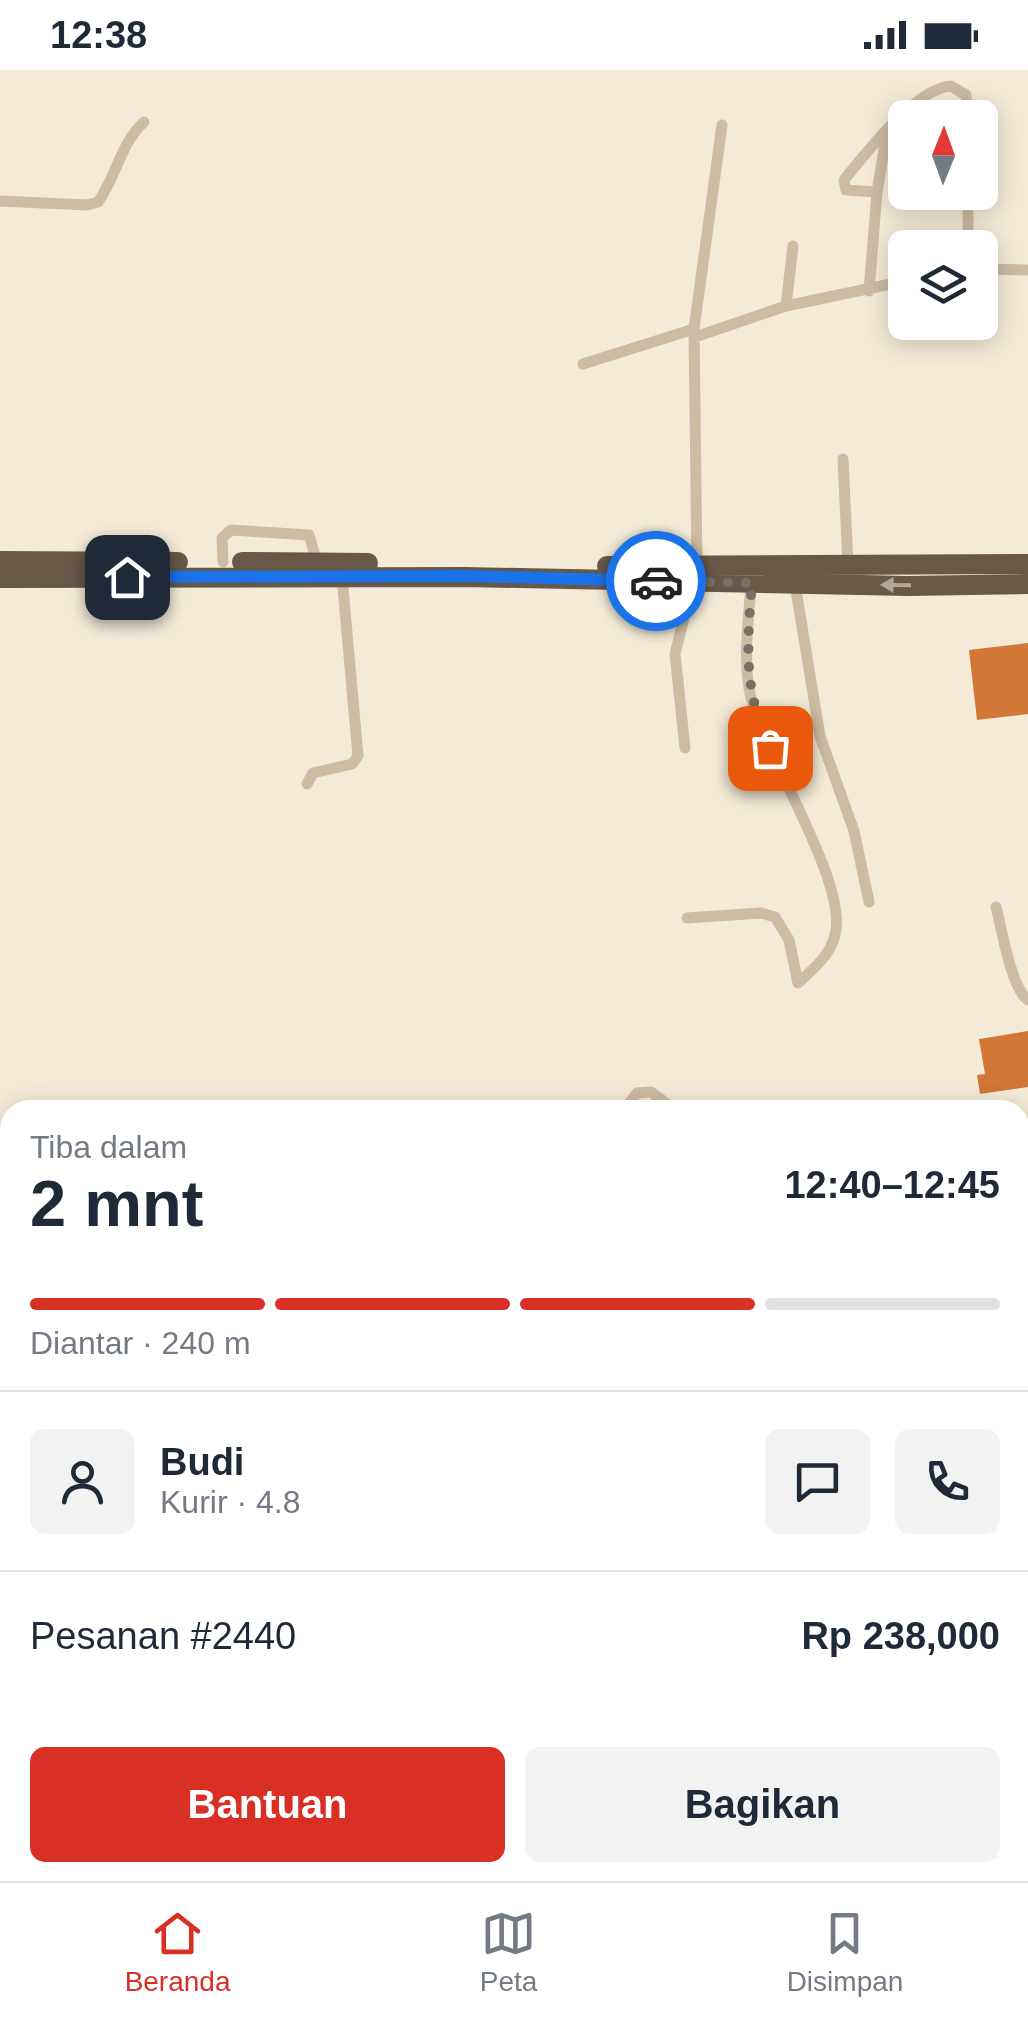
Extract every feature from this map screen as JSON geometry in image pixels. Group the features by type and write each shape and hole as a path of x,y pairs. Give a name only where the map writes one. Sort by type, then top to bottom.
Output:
{"highway":[{"path":"0,561 317,563 695,575 796,584 950,575 1028,564"},
{"path":"0,578 695,575 848,564 1028,584"}],"street":[{"path":"922,100 946,86 961,90 966,100"},
{"path":"0,201 87,205 98,202 132,133 144,122"},
{"path":"686,748 675,654 695,575 695,333 722,125"},
{"path":"877,192 846,190 844,180 887,132"},
{"path":"869,291 877,192 887,132"},
{"path":"786,306 793,246"},
{"path":"998,269 1028,270"},
{"path":"584,364 786,306 888,285"},
{"path":"842,460 848,564"},
{"path":"223,562 222,538 231,530 309,535 317,563"},
{"path":"308,784 312,773 352,764 358,756 342,577"},
{"path":"687,918 761,912 774,917 789,940 798,982 822,961 835,939 837,924 829,887 752,700 747,659 752,583"},
{"path":"796,584 820,736 854,832 869,902"},
{"path":"996,907 1021,996 1028,1000"},
{"path":"633,1100 638,1094 651,1092 662,1100"}],"building":[{"path":"1028,643 1028,714 977,720 969,650"},
{"path":"1028,1031 1028,1087 980,1094 977,1075 985,1074 979,1039"}],"way so far":[{"path":"656,581 752,583 747,674 770,748"}],"route":[{"path":"127,577 466,576 656,581"}]}
